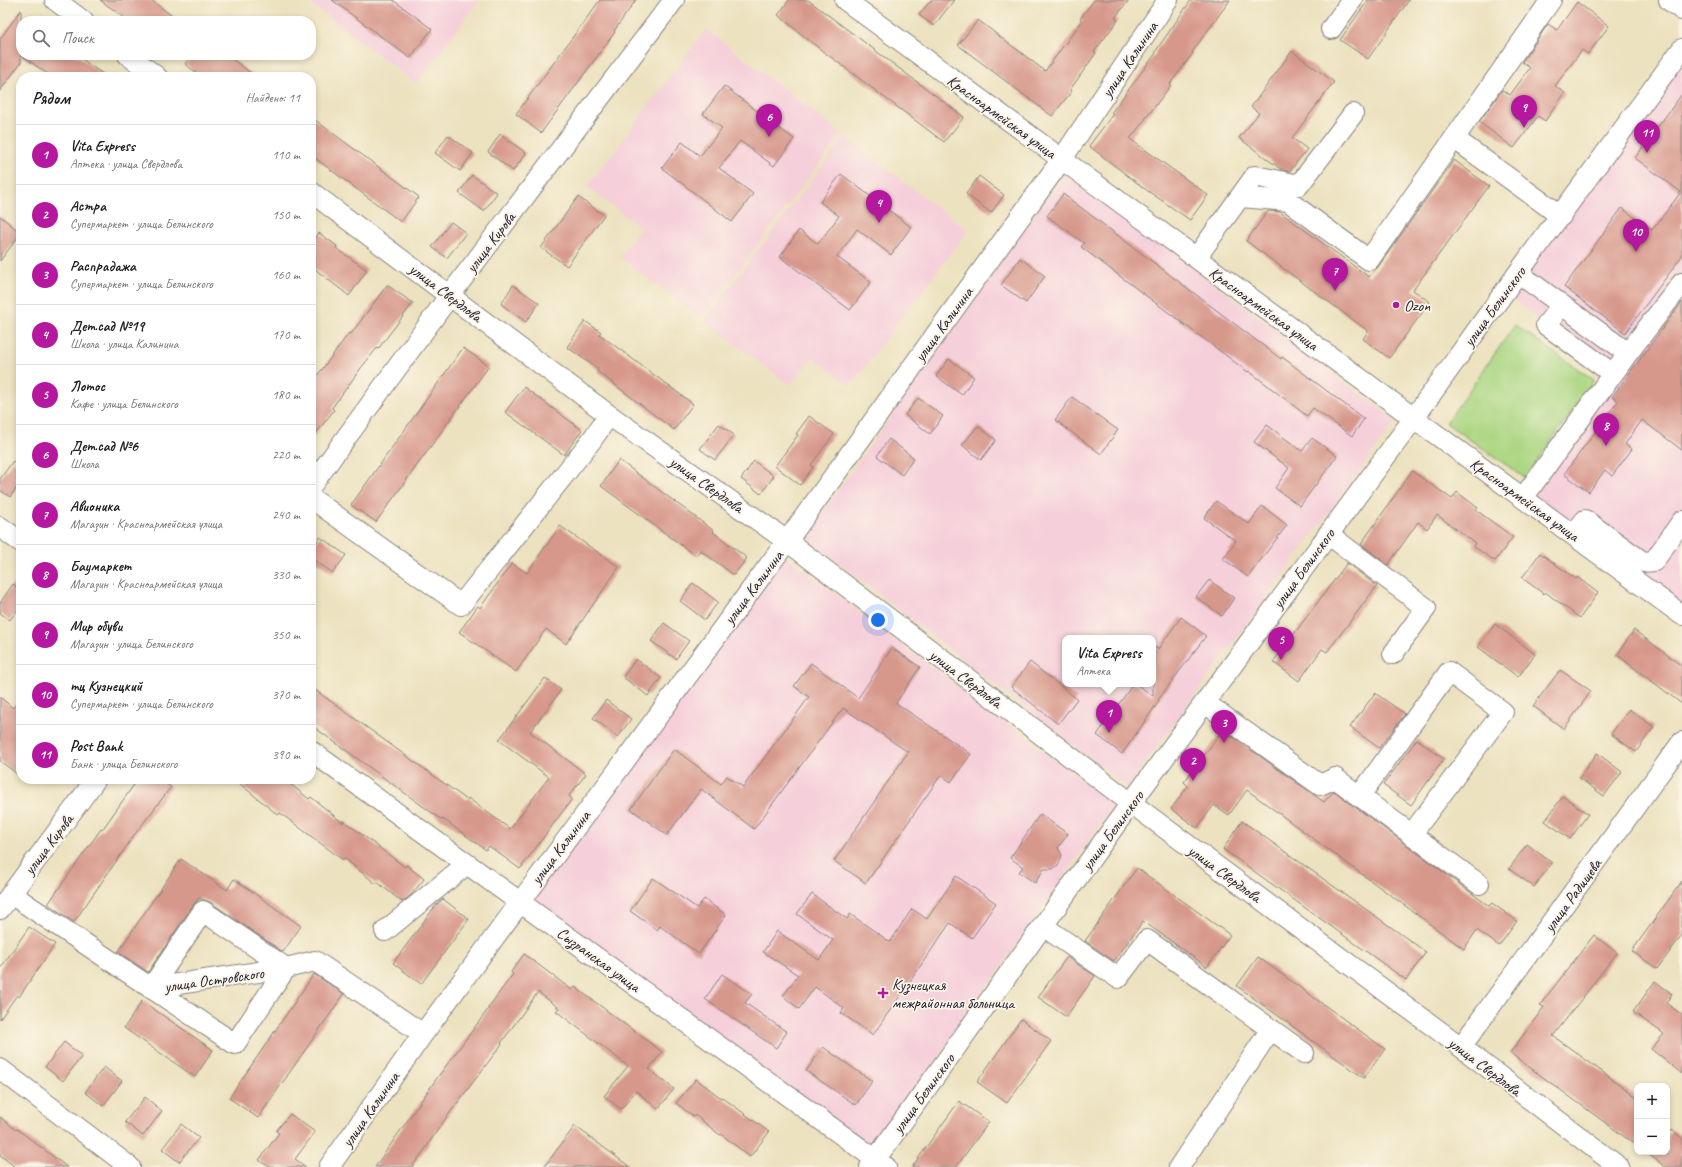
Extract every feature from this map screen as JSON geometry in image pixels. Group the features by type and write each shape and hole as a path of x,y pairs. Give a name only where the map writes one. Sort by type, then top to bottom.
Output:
{"street":[{"path":"55,0 76,16"},
{"name":"улица Кирова","path":"316,479 450,295 674,0"},
{"name":"Красноармейская улица","path":"845,0 1682,615"},
{"name":"улица Калинина","path":"329,1167 423,1034 787,541 1062,159 1168,0"},
{"path":"1331,29 1352,0"},
{"path":"1240,197 1288,201 1369,260 1551,0"},
{"path":"1669,0 1682,10"},
{"name":"улица Белинского","path":"878,1164 1130,803 1414,418 1682,49"},
{"path":"135,60 151,72"},
{"path":"1196,258 1255,176 1299,186 1353,114"},
{"path":"1455,139 1561,216"},
{"name":"улица Свердлова","path":"316,196 609,415 787,541 1130,803 1461,1047 1619,1167"},
{"path":"1518,273 1628,353"},
{"path":"1523,498 1628,353 1682,283"},
{"path":"1562,305 1546,325 1613,374"},
{"path":"316,502 461,605 591,441 609,415"},
{"path":"1573,535 1585,520 1643,562 1649,563 1654,562 1680,530"},
{"path":"0,527 16,538"},
{"path":"1328,534 1426,608 1394,654"},
{"path":"1359,797 1449,672 1503,712 1411,835"},
{"path":"1205,703 1320,785 1335,778 1479,884"},
{"name":"улица Радищева","path":"1461,1047 1682,742"},
{"name":"Сызранская улица","path":"316,755 878,1164"},
{"name":"улица Кирова","path":"4,900 92,784"},
{"path":"385,931 467,864"},
{"name":"улица Островского","path":"4,900 151,988 286,968 315,962 423,1034"},
{"path":"203,912 286,968 235,1044 151,988 203,912"},
{"path":"1043,926 1118,978 1147,940 1304,1053"},
{"path":"1179,1167 1271,1029"},
{"path":"0,1069 130,1167"}],"shaded area":[{"path":"306,0 479,0 416,84"},
{"path":"706,29 842,134 702,318 619,257 641,228 587,187"},
{"path":"1682,52 1682,608 1533,500 1606,374 1508,295"},
{"path":"845,137 968,231 850,386 813,357 790,385 704,321"},
{"path":"1065,172 1396,421 1127,787 805,537"},
{"path":"784,555 1114,804 873,1151 526,901"}],"green space":[{"path":"1515,325 1594,380 1525,478 1446,423"}],"building":[{"path":"100,0 151,0 172,16 122,16"},
{"path":"332,0 393,0 432,29 410,58"},
{"path":"600,0 636,0 614,31 615,32 541,133 516,114"},
{"path":"789,0 808,0 964,117 944,142 816,46 778,15"},
{"path":"931,0 954,0 934,26 919,15"},
{"path":"1094,0 1129,0 1115,18 1118,20 1094,52 1096,53 1070,90 1072,91 1052,116 958,45 978,20 1045,71 1082,21 1080,19"},
{"path":"1191,0 1230,0 1192,52 1193,53 1170,84 1171,85 1130,139 1208,195 1190,220 1145,189 1089,146 1113,114 1111,113 1156,53 1155,52"},
{"path":"1368,0 1409,0 1368,59 1340,40"},
{"path":"1577,2 1609,26 1588,54 1582,50 1555,86 1565,93 1545,121 1538,116 1514,148 1479,122 1502,90 1510,95 1530,68 1522,62 1548,24 1557,30"},
{"path":"21,10 21,16 17,16"},
{"path":"16,17 16,60 21,60 21,62 0,91 0,39"},
{"path":"1292,51 1334,82 1292,138 1307,149 1290,171 1282,170 1239,138 1259,113 1251,107"},
{"path":"28,60 83,60 100,72 45,72"},
{"path":"188,60 234,60 249,72 195,72 185,64"},
{"path":"724,86 794,139 774,166 740,141 719,168 753,194 732,222 662,168 682,142 700,156 722,128 703,114"},
{"path":"1682,94 1682,256 1625,333 1564,287 1622,208 1652,230 1681,192 1635,158"},
{"path":"316,121 419,197 401,222 316,159"},
{"path":"500,134 526,153 513,171 488,152"},
{"path":"448,135 473,153 460,171 435,153"},
{"path":"1454,160 1489,186 1413,290 1430,302 1389,358 1363,339 1368,331 1246,241 1268,211 1280,212 1369,277 1378,267"},
{"path":"841,174 911,227 891,255 857,229 837,257 871,282 850,310 780,257 799,230 818,244 839,216 820,202"},
{"path":"472,175 497,193 484,211 459,193"},
{"path":"979,176 1004,195 991,213 966,194"},
{"path":"1063,194 1281,359 1282,357 1364,419 1352,436 1313,408 1307,416 1249,371 1248,372 1081,247 1084,243 1047,216"},
{"path":"578,197 604,215 567,266 541,248"},
{"path":"0,216 16,229 16,240 0,261"},
{"path":"451,222 466,233 447,258 432,247"},
{"path":"319,233 337,246 336,248 367,270 349,296 316,270 316,238"},
{"path":"1020,258 1045,276 1026,303 1001,285"},
{"path":"387,285 413,303 378,349 377,348 361,368 332,408 334,410 316,433 316,377 349,333 351,334"},
{"path":"513,285 539,303 526,322 501,304"},
{"path":"1682,302 1682,450 1642,420 1625,444 1632,449 1612,476 1605,470 1589,492 1564,474 1618,401 1612,397"},
{"path":"585,321 601,332 599,334 693,404 674,430 597,371 598,369 567,347"},
{"path":"463,348 489,366 376,522 351,505"},
{"path":"949,359 974,377 962,395 936,376"},
{"path":"524,387 582,430 564,455 505,412"},
{"path":"1072,397 1118,430 1101,454 1055,420"},
{"path":"918,398 943,416 930,434 905,415"},
{"path":"809,416 834,434 811,465 813,467 800,485 775,466 798,435 796,434"},
{"path":"719,424 734,435 715,460 700,449"},
{"path":"1267,425 1302,451 1312,438 1337,456 1300,506 1275,488 1289,468 1254,442"},
{"path":"978,426 996,440 981,460 962,445"},
{"path":"889,439 914,458 902,475 877,456"},
{"path":"619,460 714,531 713,532 747,558 734,575 700,550 696,556 601,486"},
{"path":"13,461 16,463 16,489 10,497 0,490 0,479"},
{"path":"754,461 774,476 761,494 741,479"},
{"path":"1412,471 1452,499 1457,492 1478,508 1476,510 1513,537 1495,561 1473,546 1475,543 1437,515 1427,529 1418,522 1388,565 1361,544"},
{"path":"1216,501 1249,524 1262,506 1287,525 1248,577 1223,559 1236,541 1204,518"},
{"path":"560,526 619,567 566,644 546,629 516,672 459,632 478,606 480,608 512,563 527,573"},
{"path":"320,537 346,555 333,573 316,561 316,543"},
{"path":"1540,553 1576,579 1577,577 1598,593 1580,618 1545,592 1544,594 1522,578"},
{"path":"1347,563 1377,586 1327,652 1322,649 1299,681 1273,662"},
{"path":"1209,580 1234,598 1222,616 1196,597"},
{"path":"693,583 718,602 705,620 680,601"},
{"path":"13,584 16,586 16,612 10,620 0,613 0,603"},
{"path":"1181,617 1206,636 1158,700 1159,701 1122,754 1097,735 1131,687 1140,687 1153,696 1153,687 1156,687 1156,648 1158,649"},
{"path":"664,623 689,641 676,659 651,641"},
{"path":"1495,624 1535,654 1518,677 1478,647"},
{"path":"1634,630 1682,666 1682,704 1617,655"},
{"path":"892,648 920,667 896,703 971,754 951,782 941,775 866,883 834,861 908,752 843,708 754,829 701,789 667,835 631,809 674,749 721,784 727,776 743,787 809,697 794,686 811,663 858,698"},
{"path":"636,659 661,678 648,696 623,677"},
{"path":"1030,662 1077,699 1058,724 1011,687"},
{"path":"1560,670 1591,691 1564,729 1533,706"},
{"path":"545,678 561,690 530,732 586,774 569,796 572,799 520,869 489,846 486,850 443,819 442,820 316,729 316,691 467,800 468,798 510,829 549,777 499,740"},
{"path":"1375,693 1405,714 1379,748 1350,727"},
{"path":"0,697 13,708 16,704 16,773 0,761"},
{"path":"606,700 631,719 618,737 593,718"},
{"path":"1629,709 1654,727 1636,752 1611,734"},
{"path":"1223,730 1324,802 1334,791 1489,906 1492,903 1517,921 1499,946 1477,930 1464,949 1247,790 1229,815 1214,805 1197,828 1171,809 1188,786 1184,782"},
{"path":"1417,739 1444,759 1411,805 1383,785"},
{"path":"1597,753 1622,772 1604,796 1579,778"},
{"path":"134,784 166,784 171,787 135,834 74,922 48,904 101,829 102,830"},
{"path":"240,784 290,784 309,799 311,797 343,823 344,821 405,867 406,865 424,879 411,895 402,902 377,882 376,884 344,858 343,860 280,813 278,815"},
{"path":"1563,796 1588,814 1570,839 1545,821"},
{"path":"1040,814 1068,834 1058,848 1062,855 1059,864 1053,869 1044,869 1035,883 1019,872 1023,867 1010,858"},
{"path":"1242,821 1426,952 1406,980 1223,849"},
{"path":"1527,844 1552,863 1534,887 1509,869"},
{"path":"181,859 227,890 234,879 301,926 283,952 210,902 199,898 148,972 118,952"},
{"path":"1137,868 1230,935 1207,967 1143,921 1114,961 1085,941"},
{"path":"956,876 996,903 972,938 950,923 873,1035 841,1013 844,1008 815,987 799,1009 783,996 798,975 763,952 777,931 819,960 833,940 797,914 812,894 847,919 850,914 890,942 912,909 927,919"},
{"path":"653,878 697,908 704,899 726,915 699,954 660,926 657,930 630,911"},
{"path":"1682,881 1682,935 1657,969 1632,951"},
{"path":"443,899 469,919 421,984 393,963 437,904"},
{"path":"29,927 55,944 19,997 17,995 0,1019 0,969"},
{"path":"1594,935 1617,953 1553,1036 1634,1095 1634,1144 1510,1053 1544,1007 1540,1005"},
{"path":"524,954 572,990 575,987 662,1052 649,1069 674,1089 658,1109 636,1091 621,1109 604,1096 628,1066 556,1011 559,1008 538,992 412,1167 375,1167 437,1078 513,974 511,972"},
{"path":"1067,957 1095,976 1066,1017 1038,997"},
{"path":"1258,957 1385,1049 1364,1078 1237,986"},
{"path":"314,974 344,994 258,1118 229,1098"},
{"path":"722,974 752,994 745,1003 787,1032 776,1048 705,999"},
{"path":"1655,981 1672,994 1666,1003 1682,1015 1682,1074 1651,1049 1664,1034 1633,1012"},
{"path":"142,1001 213,1050 195,1077 124,1028"},
{"path":"1021,1019 1051,1041 1007,1103 977,1082"},
{"path":"64,1042 82,1056 63,1081 45,1067"},
{"path":"823,1047 872,1081 856,1105 806,1071"},
{"path":"104,1067 122,1081 103,1106 85,1092"},
{"path":"696,1079 769,1132 750,1157 695,1115 694,1117 676,1103"},
{"path":"145,1097 162,1111 143,1136 125,1122"},
{"path":"959,1101 989,1122 956,1167 912,1167"},
{"path":"290,1114 315,1132 295,1159 306,1167 269,1167 259,1160 279,1133 276,1131"},
{"path":"0,1117 67,1167 15,1167 0,1155"},
{"path":"181,1124 199,1138 179,1162 162,1149"},
{"path":"575,1126 630,1167 544,1167"},
{"path":"1672,1130 1682,1138 1682,1167 1665,1167 1650,1155 1670,1155 1670,1132"}],"place":[{"name":"Мир обуви","path":"1524,128"},
{"name":"Дет.сад №6","path":"769,137"},
{"name":"Post Bank","path":"1647,153"},
{"name":"Дет.сад №19","path":"879,223"},
{"name":"тц Кузнецкий","path":"1636,252"},
{"name":"Авионика","path":"1335,291"},
{"name":"Ozon","path":"1396,305"},
{"name":"Баумаркет","path":"1606,446"},
{"name":"Лотос","path":"1281,660"},
{"name":"Vita Express","path":"1109,733"},
{"name":"Распрадажа","path":"1224,743"},
{"name":"Астра","path":"1193,781"},
{"name":"Кузнецкая межрайонная больница","path":"883,993"}]}
